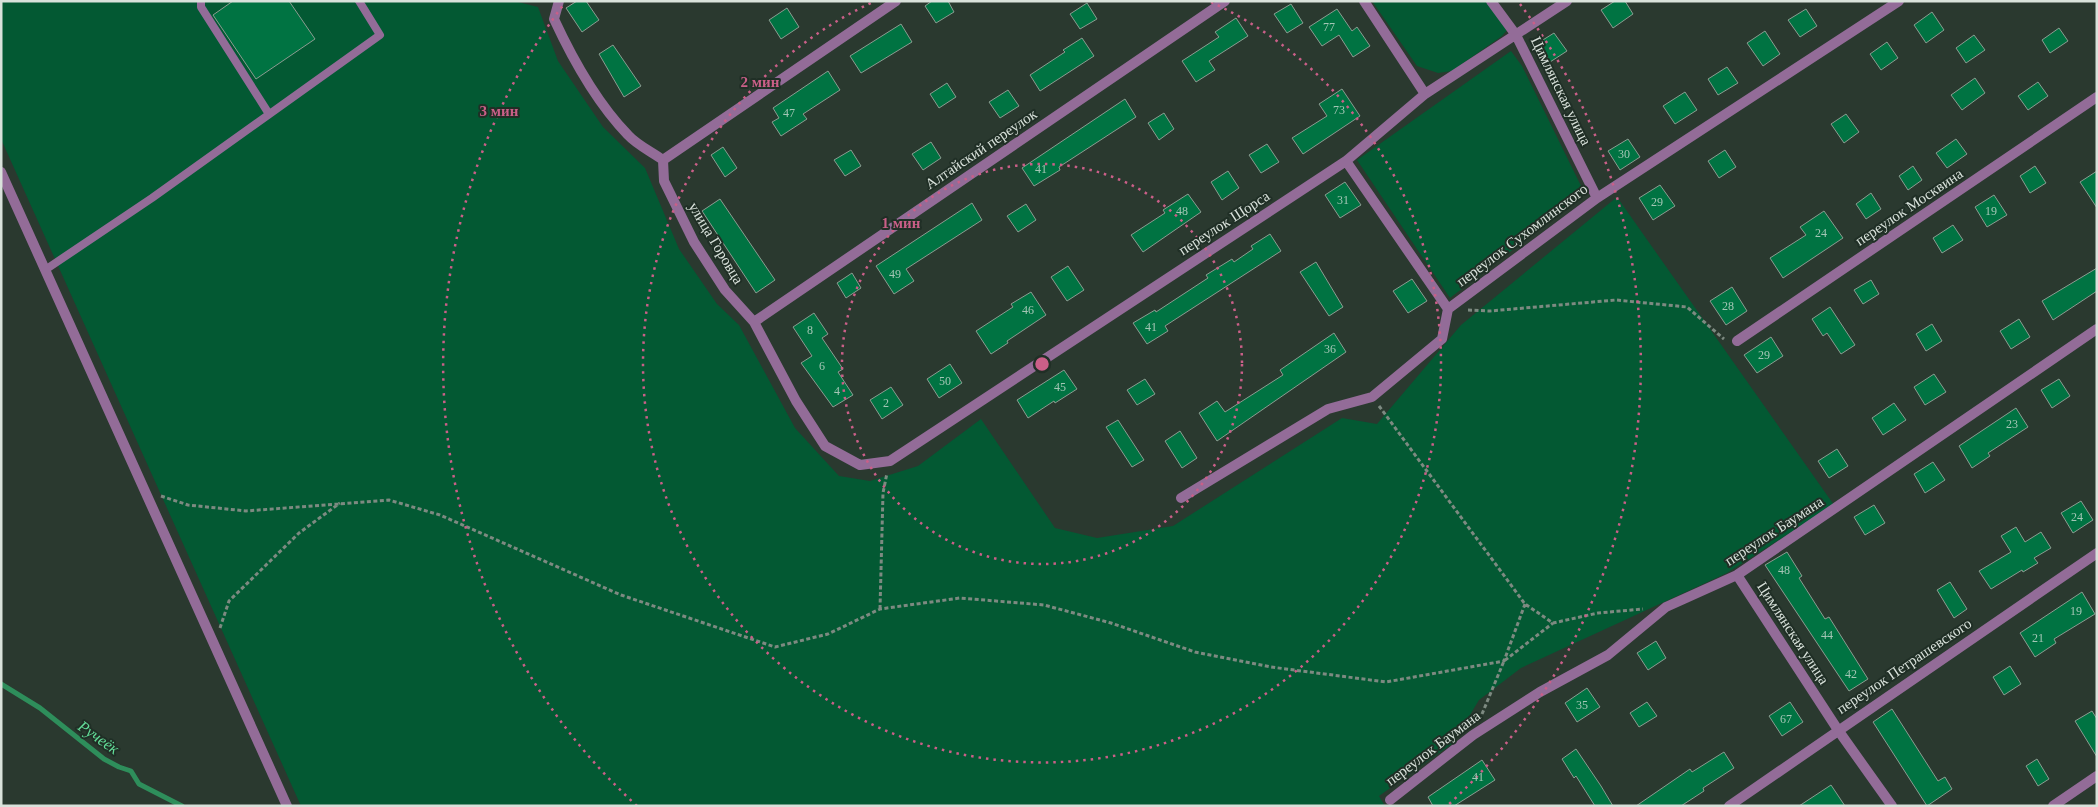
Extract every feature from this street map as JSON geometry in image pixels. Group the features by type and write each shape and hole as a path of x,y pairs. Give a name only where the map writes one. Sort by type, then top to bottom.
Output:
{"street":[{"path":"559,1 554,19 570,55 593,91 629,136 662,160 896,1"},
{"name":"Алтайский переулок","path":"754,322 1225,1"},
{"path":"1364,1 1425,94"},
{"name":"Цимлянская улица","path":"1491,1 1516,35 1596,198"},
{"name":"переулок Щорса","path":"890,461 1346,161 1425,94 1567,1"},
{"name":"переулок Сухомлинского","path":"1448,309 1596,198 1899,1"},
{"name":"переулок Москвина","path":"1737,341 2097,97"},
{"name":"улица Горовца","path":"662,160 664,181 694,242 725,290 754,322 796,400 825,446 860,465 890,461"},
{"path":"1181,498 1328,409 1372,397 1442,339 1448,309 1346,161"},
{"path":"1,172 287,806"},
{"name":"переулок Баумана","path":"1390,800 1473,735 1540,692 1608,655 1666,607 1737,575 2097,329"},
{"name":"переулок Петрашевского","path":"1729,806 2097,553"},
{"name":"Цимлянская улица","path":"1737,575 1838,730 1892,806"},
{"path":"2053,806 2097,776"}],"lane":[{"path":"201,1 201,7 269,114"},
{"path":"45,270 152,198 380,34 359,1"}],"path":[{"path":"1448,309 1490,311 1616,300 1688,307 1723,338 1737,341"},
{"path":"1372,397 1525,604 1553,623"},
{"path":"880,609 882,493 890,461"},
{"path":"145,491 188,505 246,511 389,500 440,516 621,595 775,647 828,634 880,609 960,598 1044,605 1111,623 1195,652 1271,666 1386,682 1504,661 1553,623 1598,613 1666,607"},
{"path":"214,645 229,601 299,533 340,503"},
{"path":"1473,735 1504,661 1525,604"}],"green space":[{"path":"1,1 514,1 538,7 558,61 603,127 645,168 679,249 717,304 739,325 795,428 839,476 870,481 918,466 981,419 1055,528 1097,538 1173,526 1342,418 1377,424 1461,325 1617,197 1834,505 1727,573 1521,668 1479,700 1453,743 1379,796 1385,806 301,806 1,139"},
{"path":"1372,1 1486,1 1508,29 1502,36 1452,71 1438,73 1417,66"},
{"path":"1511,51 1522,66 1585,194 1450,298 1357,160"}],"building":[{"path":"233,1 289,1 315,39 256,79 213,15"},
{"path":"577,1 586,1 599,20 582,32 566,8"},
{"path":"932,1 948,1 954,12 936,23 925,6"},
{"path":"1615,1 1625,1 1633,14 1613,28 1601,10"},
{"path":"1087,3 1097,19 1080,29 1070,14"},
{"path":"1291,4 1303,23 1287,33 1274,14"},
{"path":"787,8 799,27 781,39 769,20"},
{"path":"1337,9 1352,31 1357,27 1370,46 1353,57 1339,35 1322,46 1309,27"},
{"path":"1806,9 1817,26 1800,37 1788,20"},
{"path":"1932,12 1944,30 1926,43 1914,25"},
{"path":"1236,18 1248,36 1209,61 1215,70 1196,82 1182,61 1219,37 1215,32"},
{"path":"901,24 912,42 861,73 850,56"},
{"path":"2059,28 2068,41 2050,53 2042,40"},
{"path":"1765,31 1780,54 1763,66 1747,43"},
{"path":"1554,33 1567,51 1550,62 1538,43"},
{"path":"1974,35 1985,50 1966,63 1956,48"},
{"path":"1082,38 1094,56 1040,91 1030,75 1065,52 1063,50"},
{"path":"1887,42 1898,58 1881,70 1870,54"},
{"path":"613,45 641,86 624,97 599,54"},
{"path":"1727,67 1738,83 1718,95 1708,79"},
{"path":"828,71 840,90 803,114 807,119 781,136 772,122 779,118 773,108"},
{"path":"1975,78 1985,93 1962,110 1951,95"},
{"path":"2038,82 2048,96 2028,110 2018,96"},
{"path":"947,83 956,97 939,108 930,94"},
{"path":"1342,89 1360,116 1303,154 1292,138 1327,116 1319,104"},
{"path":"1008,90 1019,106 1000,118 989,102"},
{"path":"1685,92 1697,110 1675,124 1663,106"},
{"path":"1125,99 1136,117 1059,167 1060,170 1034,186 1022,168"},
{"path":"1164,113 1174,129 1159,140 1148,123"},
{"path":"1846,114 1859,132 1844,143 1831,124"},
{"path":"1628,139 1640,157 1620,170 1608,151"},
{"path":"1956,139 1967,154 1947,168 1936,153"},
{"path":"931,142 941,158 923,170 912,154"},
{"path":"1267,144 1279,162 1261,173 1249,155"},
{"path":"723,147 737,168 725,177 711,155"},
{"path":"851,150 861,166 845,176 834,160"},
{"path":"1725,150 1736,167 1719,178 1708,161"},
{"path":"1913,166 1922,180 1908,190 1899,176"},
{"path":"2035,166 2046,183 2030,193 2020,176"},
{"path":"1228,171 1239,188 1222,200 1211,182"},
{"path":"2097,171 2097,208 2080,182"},
{"path":"1345,182 1361,205 1340,218 1325,195"},
{"path":"1660,185 1675,206 1653,220 1639,198"},
{"path":"1871,193 1881,209 1866,219 1856,204"},
{"path":"1188,194 1201,212 1143,252 1131,235 1165,213 1163,210"},
{"path":"1994,195 2007,215 1987,227 1975,207"},
{"path":"720,199 775,280 756,293 702,211"},
{"path":"972,203 982,220 906,269 914,281 894,294 876,266"},
{"path":"1026,204 1036,220 1018,232 1007,216"},
{"path":"1824,211 1843,238 1783,278 1770,258 1806,235 1800,227"},
{"path":"1953,225 1963,240 1942,253 1933,238"},
{"path":"1270,234 1281,251 1165,326 1168,331 1147,344 1133,323 1155,310 1156,312 1208,278 1206,275 1232,259 1234,262 1253,249 1251,246"},
{"path":"1316,262 1343,307 1329,316 1300,272"},
{"path":"1068,266 1084,290 1067,301 1051,277"},
{"path":"2097,268 2097,291 2053,320 2042,301"},
{"path":"852,273 861,288 846,298 837,283"},
{"path":"1412,279 1427,301 1408,313 1393,291"},
{"path":"1871,280 1879,294 1863,304 1854,290"},
{"path":"1732,287 1747,311 1726,325 1710,301"},
{"path":"1031,292 1046,315 991,354 976,331 1013,307 1011,304"},
{"path":"1830,307 1855,345 1841,354 1827,333 1823,336 1812,319"},
{"path":"814,313 828,334 822,338 843,369 838,372 853,395 833,407 801,363 812,356 793,327"},
{"path":"2019,319 2030,337 2011,349 2000,331"},
{"path":"1932,324 1942,341 1926,351 1916,334"},
{"path":"1334,333 1346,352 1217,441 1199,413 1217,401 1225,412 1283,375 1280,370"},
{"path":"1771,337 1783,356 1757,373 1744,355"},
{"path":"950,364 962,383 939,398 927,379"},
{"path":"1064,370 1077,389 1028,418 1017,400"},
{"path":"1934,374 1946,392 1925,405 1914,387"},
{"path":"1145,379 1155,394 1137,405 1127,390"},
{"path":"2059,379 2070,396 2052,408 2041,390"},
{"path":"891,387 903,405 882,419 870,400"},
{"path":"1894,403 1906,420 1883,435 1872,418"},
{"path":"2016,408 2028,427 1988,453 1990,456 1972,468 1959,446"},
{"path":"1118,420 1144,460 1132,467 1106,427"},
{"path":"1180,431 1197,458 1182,468 1165,441"},
{"path":"1837,449 1848,466 1829,478 1818,461"},
{"path":"1933,462 1945,480 1925,493 1914,474"},
{"path":"2081,501 2093,520 2073,533 2061,513"},
{"path":"1874,505 1885,523 1865,535 1854,517"},
{"path":"2016,527 2025,542 2041,532 2051,548 2034,558 2038,563 2023,572 2022,570 1991,589 1979,571 2011,552 2001,536"},
{"path":"1787,552 1802,576 1799,578 1825,619 1829,617 1868,679 1849,691 1765,565"},
{"path":"1950,582 1967,609 1954,618 1937,590"},
{"path":"2082,592 2095,614 2054,639 2056,643 2035,657 2020,633"},
{"path":"1656,641 1666,658 1648,670 1637,653"},
{"path":"2010,666 2021,684 2004,695 1993,677"},
{"path":"1587,688 1600,707 1577,722 1565,703"},
{"path":"1647,702 1657,716 1639,727 1630,713"},
{"path":"1790,702 1803,722 1782,736 1769,716"},
{"path":"1892,709 1938,781 1945,777 1952,789 1927,806 1873,722"},
{"path":"2092,711 2097,719 2097,757 2075,721"},
{"path":"1576,749 1613,806 1595,806 1576,776 1574,778 1562,759"},
{"path":"1724,752 1734,768 1703,788 1704,791 1681,806 1636,806 1690,769 1692,772"},
{"path":"2037,759 2049,779 2038,786 2026,766"},
{"path":"1482,760 1495,780 1454,806 1433,806 1428,797"},
{"path":"1831,785 1845,806 1799,806"}],"waterway":[{"name":"Ручеёк","path":"1,684 40,708 104,759 131,771 139,784 182,806"}]}
